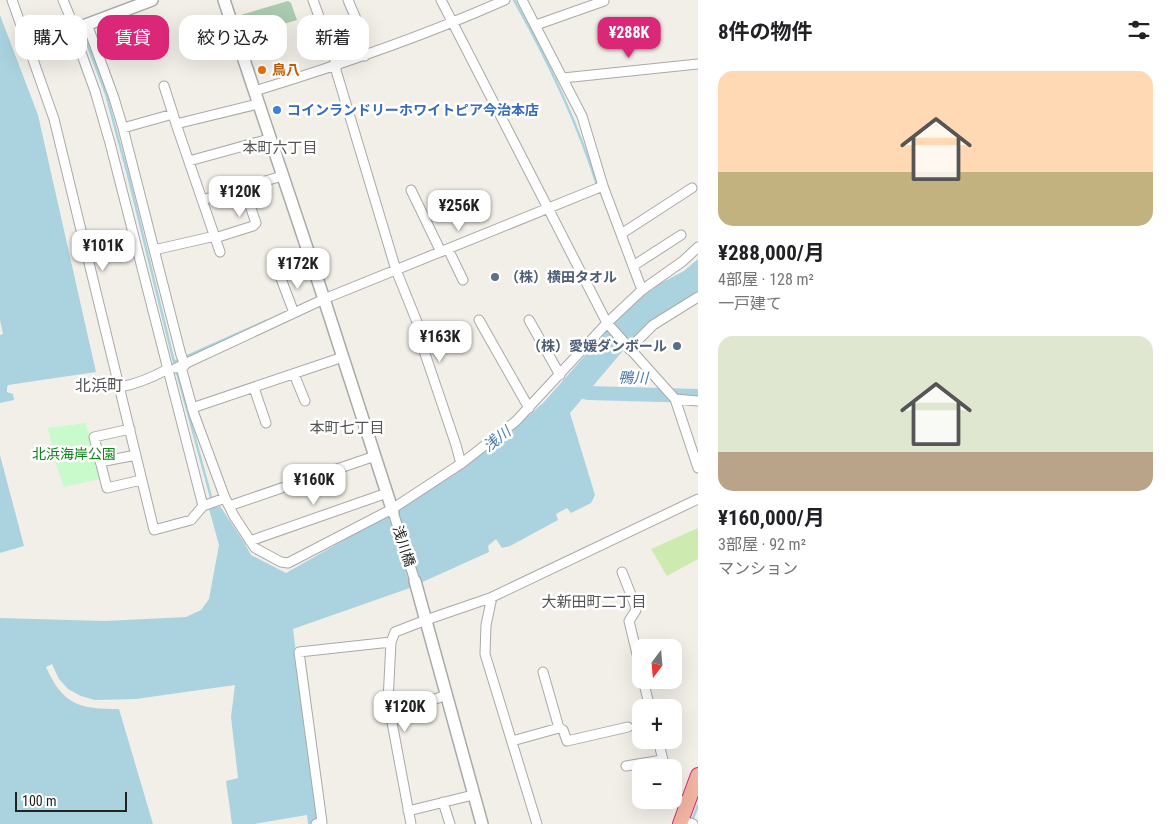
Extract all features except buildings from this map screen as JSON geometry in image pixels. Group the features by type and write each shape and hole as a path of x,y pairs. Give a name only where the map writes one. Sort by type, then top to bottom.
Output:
{"highway":[{"path":"685,819 698,775"}],"street":[{"path":"12,0 54,119 154,530 191,520 205,505 375,456"},
{"path":"63,0 73,15"},
{"path":"224,0 392,510"},
{"path":"313,0 336,66 396,270 417,322 419,336 461,464"},
{"path":"348,0 354,15"},
{"path":"441,0 608,325 675,399 698,468"},
{"path":"369,54 453,23 505,0"},
{"path":"522,0 582,116 603,186 642,290"},
{"path":"87,24 147,1"},
{"path":"536,25 604,1"},
{"path":"87,39 114,98 123,128 192,408 224,501 255,548 281,562 288,563 392,510 461,464 516,422 642,290 683,261 698,247"},
{"path":"84,60 123,185 205,505"},
{"path":"255,91 353,60"},
{"path":"563,78 698,64"},
{"path":"164,86 220,252"},
{"path":"176,124 258,104"},
{"path":"123,128 173,114"},
{"path":"189,161 269,138"},
{"path":"202,200 282,176"},
{"path":"123,185 136,182"},
{"path":"120,387 133,385 182,366 324,299 548,210 603,186"},
{"path":"154,250 215,237 253,226 256,223 244,188"},
{"path":"621,234 692,188"},
{"path":"410,190 444,251 463,280"},
{"path":"633,266 681,235"},
{"path":"280,276 294,313"},
{"path":"628,348 653,325 698,297"},
{"path":"480,320 529,408"},
{"path":"529,320 560,375"},
{"path":"192,408 343,357"},
{"path":"294,374 305,401"},
{"path":"254,388 266,423"},
{"path":"675,399 698,401"},
{"path":"130,429 94,437 107,488 142,480"},
{"path":"100,462 136,455"},
{"path":"250,541 387,493"},
{"path":"411,824 388,701 391,642 395,632 492,597 698,498"},
{"name":"浅川橋","path":"392,510 415,580"},
{"path":"622,572 636,610 629,621 633,639"},
{"path":"415,580 482,824"},
{"path":"492,597 486,625 485,654 536,824"},
{"path":"317,824 322,822 299,652 391,642"},
{"path":"543,672 559,728 563,730 567,741 628,727"},
{"path":"390,716 446,695"},
{"path":"512,741 559,728"},
{"path":"626,766 632,766"},
{"path":"408,811 473,795"},
{"path":"443,802 450,824"}],"green space":[{"path":"288,1 291,3 297,20 287,23 287,15 240,15"},
{"name":"北浜海岸公園","path":"86,423 100,479 64,487 55,461 48,428"},
{"path":"698,528 698,559 667,576 651,549"}],"water":[{"path":"0,15 15,54 15,60 17,60 38,115 96,372 8,385 7,392 13,394 14,400 0,403 0,335 3,334 0,320"},
{"path":"698,259 698,294 653,321 621,353 570,413 595,495 591,503 571,513 567,508 556,514 558,520 510,546 502,548 496,539 488,546 489,552 407,589 293,629 317,824 308,824 307,815 254,824 232,824 226,781 238,778 231,717 235,685 136,699 95,700 81,696 68,689 59,679 52,664 46,667 52,680 66,697 83,706 119,709 153,824 0,824 0,618 105,621 186,617 201,610 209,599 219,545 209,509 220,506 251,555 286,573 383,518 499,442 544,402 605,333 613,320 661,283 684,271"},
{"path":"0,455 24,546 0,553"}],"waterway":[{"path":"514,0 560,91 580,137 597,185"},
{"path":"87,43 106,94 174,362"},
{"path":"174,362 266,321"},
{"path":"176,369 214,508"},
{"name":"鴨川","path":"569,389 588,393 698,396"},
{"path":"698,805 692,821 698,823"}],"place":[{"name":"鳥八","path":"262,70"},
{"name":"コインランドリーホワイトピア今治本店","path":"277,110"},
{"name":"（株）横田タオル","path":"495,277"},
{"name":"（株）愛媛ダンボール","path":"677,346"}],"district":[{"name":"本町六丁目","path":"280,148"},
{"name":"北浜町","path":"99,385"},
{"name":"本町七丁目","path":"347,428"},
{"name":"大新田町二丁目","path":"594,602"}],"water label":[{"name":"浅川","path":"497,439"}]}
